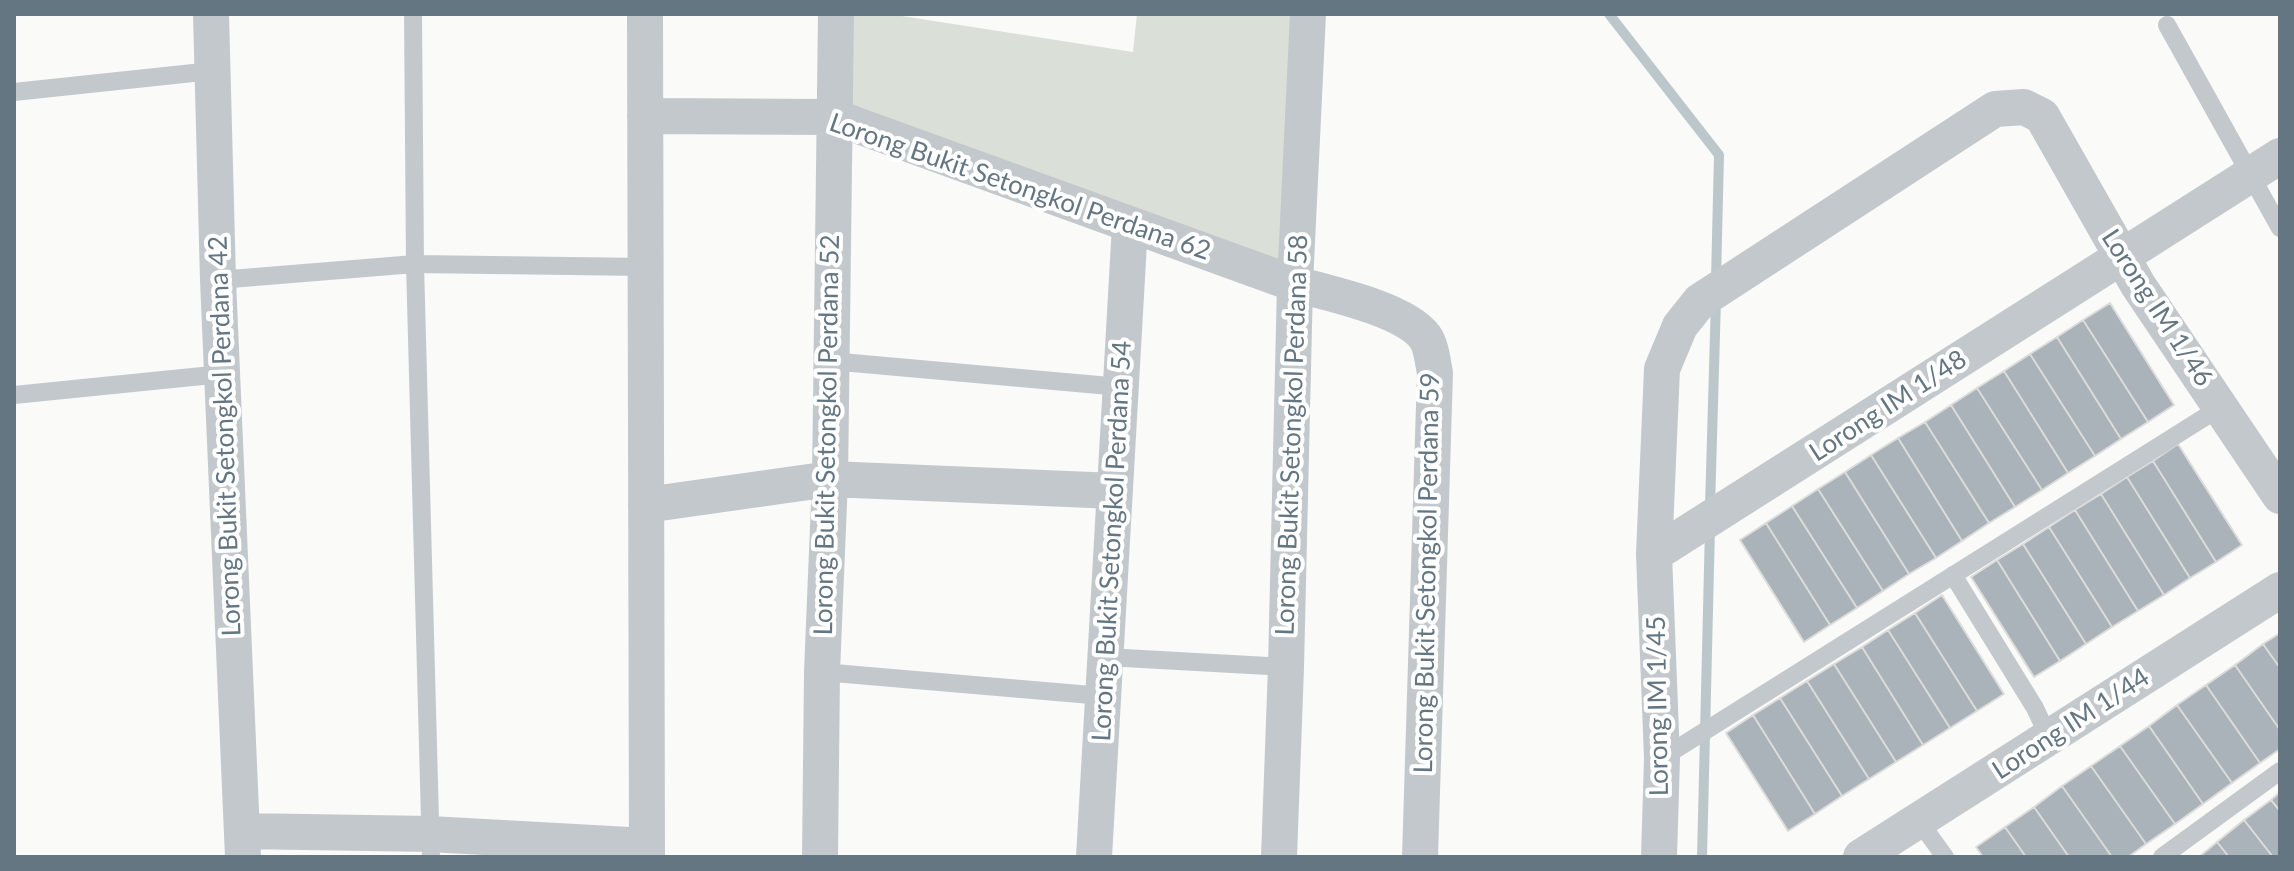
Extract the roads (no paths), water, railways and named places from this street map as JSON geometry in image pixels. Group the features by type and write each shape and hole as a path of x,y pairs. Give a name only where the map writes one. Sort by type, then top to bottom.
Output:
{"street":[{"name":"Lorong Bukit Setongkol Perdana 42","path":"211,14 218,280 243,844"},
{"path":"243,844 647,851 645,14"},
{"name":"Lorong Bukit Setongkol Perdana 52","path":"820,857 822,672 830,479 836,14"},
{"name":"Lorong Bukit Setongkol Perdana 58","path":"1279,857 1295,284 1308,14"},
{"name":"Lorong IM 1/46","path":"1700,301 1995,109 2024,107 2042,116 2146,297 2280,496"},
{"name":"Lorong Bukit Setongkol Perdana 62","path":"645,116 834,117 1295,284"},
{"name":"Lorong IM 1/48","path":"1659,552 2265,165"},
{"name":"Lorong Bukit Setongkol Perdana 54","path":"1094,857 1130,225"},
{"name":"Lorong Bukit Setongkol Perdana 59","path":"1295,284 1351,299 1400,317 1426,338 1435,373 1420,857"},
{"name":"Lorong IM 1/45","path":"1659,857 1666,755 1659,552 1662,369 1680,326 1700,301"},
{"path":"646,505 830,479 1115,491"},
{"name":"Lorong IM 1/44","path":"1861,857 2280,590"}],"lane":[{"path":"413,14 415,264 431,846"},
{"path":"2167,25 2265,165 2280,228"},
{"path":"14,92 212,71"},
{"path":"218,280 415,264 646,267"},
{"path":"830,361 1121,387"},
{"path":"14,395 222,374"},
{"path":"1666,755 2221,407"},
{"path":"1953,575 2035,708 2049,738"},
{"path":"1106,657 1286,667"},
{"path":"822,672 1103,696"},
{"path":"2162,857 2280,771"},
{"path":"1919,821 1945,857"}],"waterway":[{"path":"1609,14 1719,155 1716,279"},
{"path":"1710,507 1716,299"},
{"path":"1702,857 1710,527"}]}
